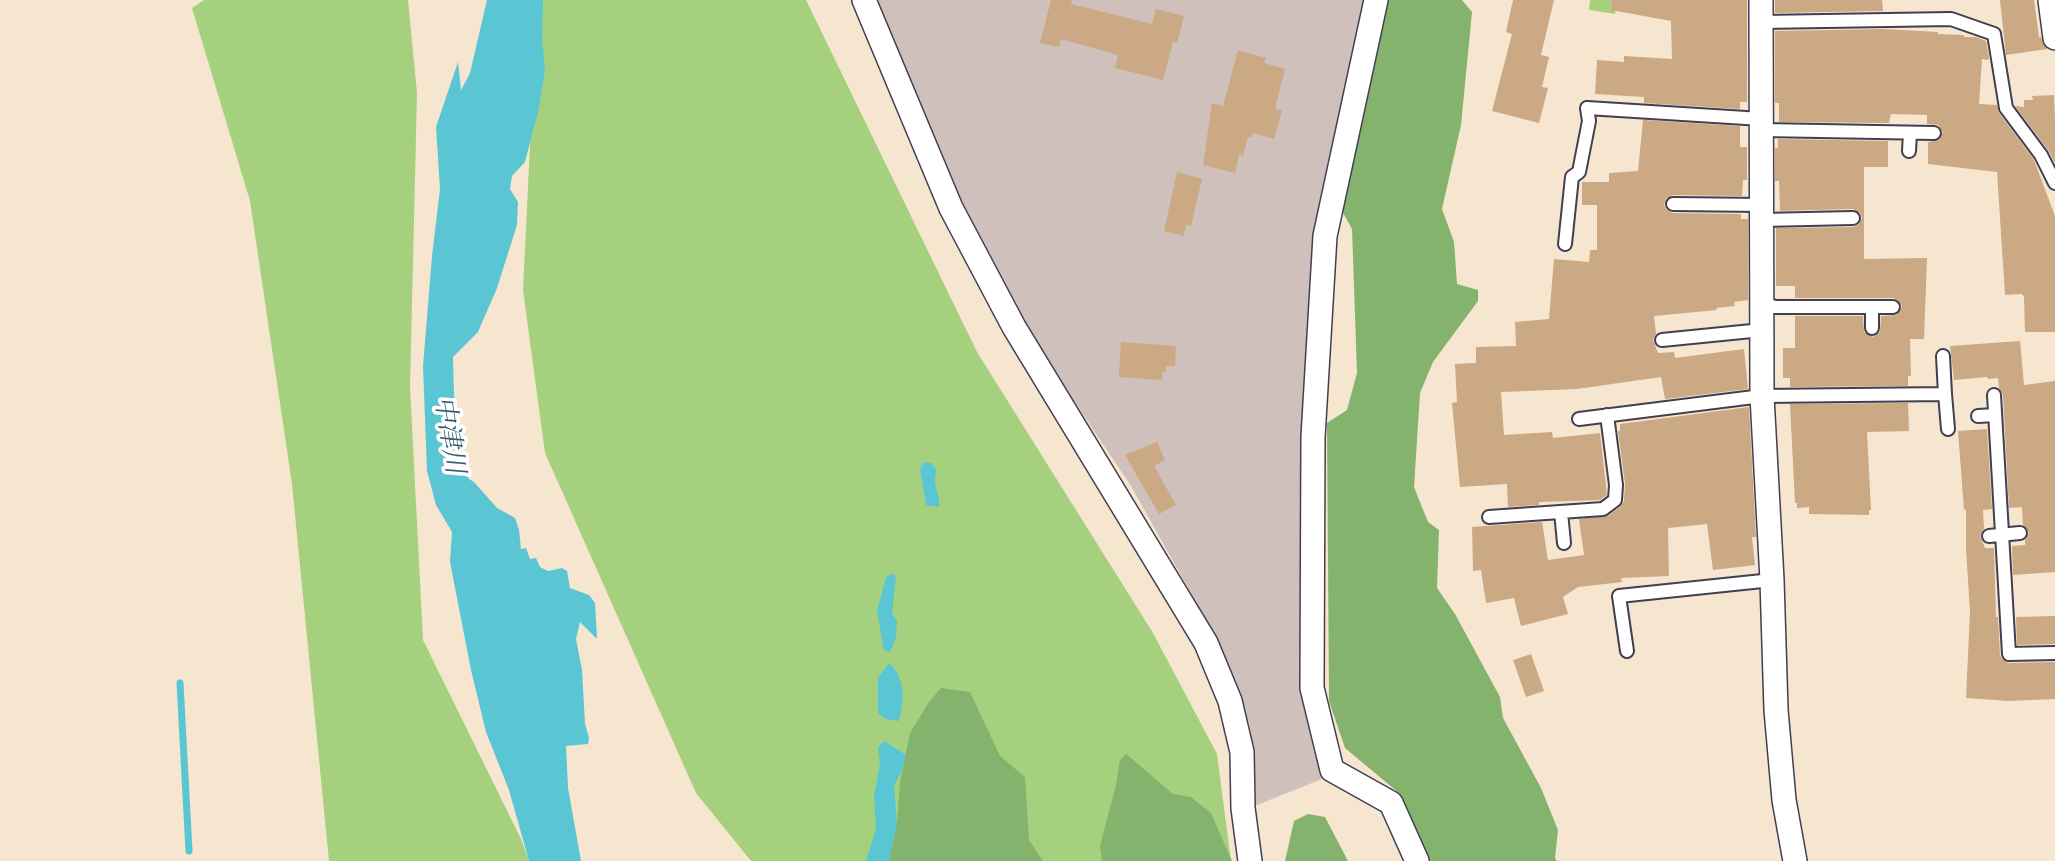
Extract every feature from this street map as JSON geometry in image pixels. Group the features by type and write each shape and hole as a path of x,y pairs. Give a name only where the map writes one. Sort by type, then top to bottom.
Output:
{"street":[{"path":"864,0 951,208 1014,327 1206,643 1230,701 1242,751 1243,808 1250,861"},
{"path":"1376,0 1325,236 1313,437 1312,688 1332,770 1391,803 1418,861"},
{"path":"2050,0 2055,38"},
{"path":"1761,11 1762,397 1776,710 1784,800 1795,861"}],"lane":[{"path":"1761,11 1951,19 1994,34 2006,108 2041,155 2055,183"},
{"path":"1565,244 1572,177 1579,172 1589,121 1587,108 1762,125 1934,133"},
{"path":"1909,150 1910,133"},
{"path":"1673,204 1853,218"},
{"path":"1567,226 1582,227"},
{"path":"1762,303 1775,307 1893,307"},
{"path":"1872,307 1872,328"},
{"path":"1662,340 1762,330"},
{"path":"1943,356 1948,429"},
{"path":"1579,419 1762,397 1945,394"},
{"path":"1994,396 1996,535 2004,657 2055,653"},
{"path":"1489,517 1603,509 1615,500 1616,485 1607,415"},
{"path":"1978,416 1995,415"},
{"path":"1561,512 1564,542"},
{"path":"1996,535 2020,533"},
{"path":"1627,651 1619,596 1772,580"}],"shaded area":[{"path":"877,0 1368,0 1315,226 1299,669 1322,779 1252,807 1250,725 1211,629 1131,486 1043,355 975,234"}],"green space":[{"path":"204,0 408,0 417,93 410,387 423,640 521,839 529,861 329,861 292,484 250,201 192,8"},
{"path":"537,0 806,0 977,352 1153,633 1217,754 1231,861 751,861 696,793 545,453 523,290"},
{"path":"1383,0 1462,0 1472,12 1461,125 1442,209 1454,242 1457,284 1478,290 1478,301 1433,362 1420,393 1414,487 1428,522 1439,530 1437,588 1455,614 1500,697 1503,718 1541,788 1558,830 1557,861 1429,861 1399,793 1345,748 1329,701 1327,423 1347,410 1357,373 1352,229 1341,209"},
{"path":"1590,0 1617,0 1615,14 1589,10"},
{"path":"941,688 970,692 1000,756 1025,777 1029,840 1043,861 889,861 910,733"},
{"path":"1126,754 1173,794 1191,797 1211,813 1232,861 1102,861 1100,846 1120,760"},
{"path":"1308,814 1325,817 1348,861 1285,861 1294,821"}],"water":[{"name":"中津川","path":"487,0 543,0 542,38 545,69 539,108 525,162 512,176 510,189 518,202 517,225 497,288 478,332 453,357 456,419 460,450 469,479 497,508 515,518 521,549 526,548 530,559 536,558 540,567 548,571 562,568 567,571 570,588 589,595 595,603 597,639 580,622 576,639 582,670 588,744 566,746 568,788 581,861 529,861 509,790 486,732 450,562 452,532 436,505 427,471 423,366 440,189 436,127 458,62 461,90 470,73"},
{"path":"925,462 931,463 937,470 935,481 939,507 926,505 920,469"},
{"path":"891,574 896,576 892,613 897,621 896,638 890,652 884,651 877,611 886,577"},
{"path":"889,663 901,683 902,705 899,721 886,719 878,713 878,678"},
{"path":"884,741 906,755 894,785 897,823 889,861 866,861 876,829 874,796 880,763 878,748"}],"building":[{"path":"1051,0 1072,0 1071,4 1152,24 1156,9 1184,16 1177,43 1173,42 1163,80 1115,68 1118,55 1061,39 1059,47 1040,43"},
{"path":"1513,0 1554,0 1541,55 1549,57 1542,87 1548,88 1539,123 1492,111 1512,34 1506,32"},
{"path":"1612,0 1747,0 1747,102 1740,102 1740,109 1644,103 1644,97 1595,94 1597,60 1624,62 1624,56 1672,59 1671,21 1611,10"},
{"path":"1775,0 1882,0 1883,11 1775,13"},
{"path":"2000,0 2034,0 2039,37 2047,49 2006,55"},
{"path":"1884,29 1964,35 1986,41 1989,57 1988,60 1982,59 1979,104 1997,105 1999,113 2034,160 2055,216 2055,332 2025,332 2024,297 2022,294 2005,295 1997,172 1928,164 1928,142 1939,140 1943,132 1938,125 1927,124 1927,115 1891,114 1889,123 1779,122 1779,103 1775,103 1775,31"},
{"path":"1238,50 1266,58 1264,63 1285,69 1275,109 1282,110 1274,139 1252,133 1251,138 1248,137 1243,156 1239,155 1235,173 1203,165 1212,103 1223,106"},
{"path":"2054,95 2055,163 2015,106 2024,107 2024,100 2033,100 2032,96"},
{"path":"1643,120 1740,126 1740,147 1747,147 1747,180 1743,180 1742,196 1673,195 1666,199 1664,205 1672,213 1741,214 1741,219 1748,219 1748,300 1734,302 1735,306 1716,308 1717,310 1654,316 1656,334 1653,340 1658,353 1674,352 1675,358 1744,349 1748,389 1665,399 1661,377 1577,389 1501,392 1504,435 1552,432 1553,438 1600,433 1607,495 1600,500 1539,502 1539,505 1508,507 1507,484 1460,487 1452,403 1457,402 1455,364 1476,363 1476,347 1516,346 1515,322 1549,319 1554,259 1589,262 1590,250 1597,250 1597,205 1582,205 1582,182 1609,182 1609,173 1638,171"},
{"path":"1778,139 1888,141 1888,167 1864,167 1864,259 1927,258 1924,339 1910,339 1911,376 1908,376 1908,386 1790,387 1790,378 1783,378 1783,348 1795,348 1795,316 1863,316 1864,332 1873,337 1880,332 1881,316 1897,315 1902,306 1893,298 1795,298 1795,286 1776,286 1776,228 1853,227 1858,225 1862,218 1860,213 1853,209 1780,211 1779,181 1775,181 1775,148 1778,148"},
{"path":"1177,172 1202,179 1191,226 1186,225 1184,236 1164,231"},
{"path":"2020,341 2024,385 2055,381 2055,572 2013,575 2012,546 2025,545 2029,533 2023,525 2022,507 2009,508 2003,395 1998,378 1954,380 1950,346"},
{"path":"1121,342 1176,346 1175,366 1166,366 1166,372 1162,371 1162,380 1119,377"},
{"path":"1908,403 1909,431 1867,432 1871,510 1869,515 1809,514 1809,507 1797,508 1790,404"},
{"path":"1749,407 1755,565 1713,570 1707,524 1668,528 1669,576 1621,578 1622,582 1578,587 1563,597 1568,614 1521,626 1514,598 1486,603 1481,570 1473,571 1472,527 1542,522 1548,560 1584,555 1579,519 1608,516 1624,501 1625,484 1618,431 1620,424"},
{"path":"1987,429 1992,509 1983,510 1984,529 1980,536 1985,548 1994,548 2000,655 2009,663 2055,662 2055,699 2009,701 1966,698 1970,612 1966,509 1964,510 1958,431"},
{"path":"1157,442 1165,460 1154,466 1176,505 1159,514 1125,455"},
{"path":"2055,616 2055,644 2017,645 2016,617"},
{"path":"1531,654 1544,691 1526,697 1513,660"}],"waterway":[{"path":"180,683 189,851"}]}
